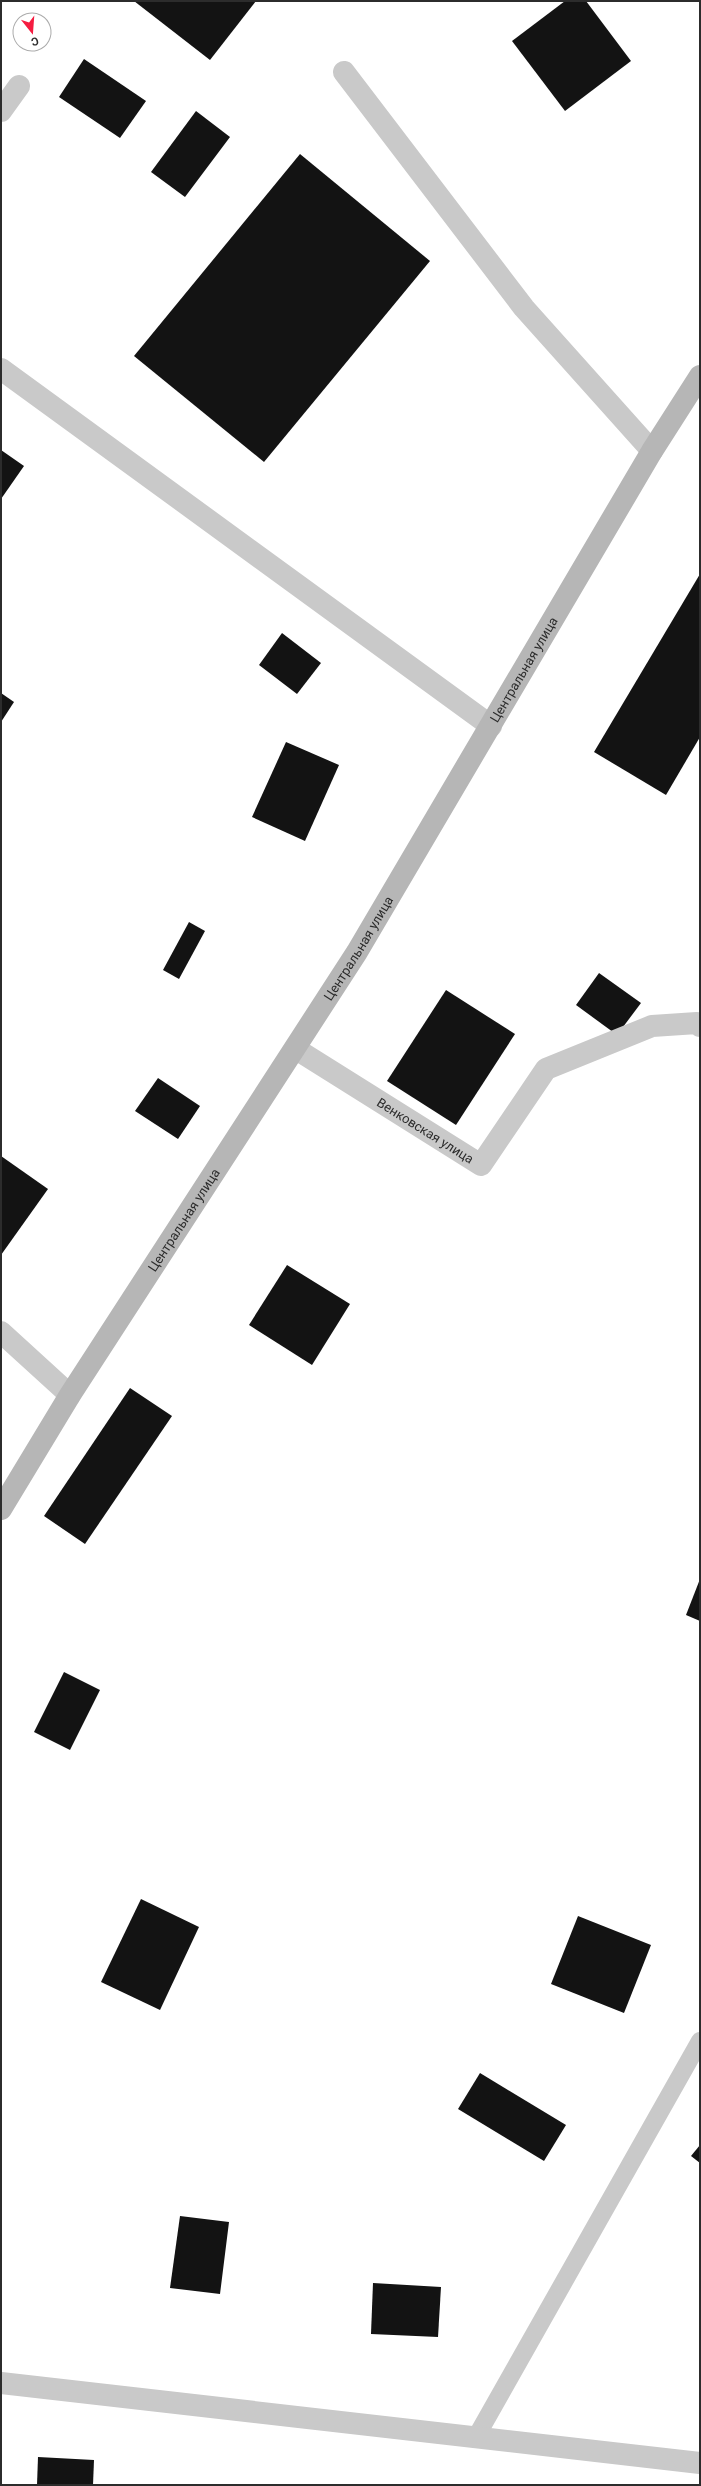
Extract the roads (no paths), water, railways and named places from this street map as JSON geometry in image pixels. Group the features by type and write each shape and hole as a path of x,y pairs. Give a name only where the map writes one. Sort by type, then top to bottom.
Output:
{"main road":[{"name":"Центральная улица","path":"1,1509 70,1395 241,1128 296,1049 357,952 652,452 700,376"}],"street":[{"path":"344,72 524,308 652,452"},
{"path":"1,111 19,86"},
{"path":"1,369 491,726"},
{"name":"Венковская улица","path":"296,1049 481,1165 546,1069 652,1026 697,1023 700,1026"},
{"path":"1,1332 70,1395"},
{"path":"1,2383 475,2439 700,2463"}],"lane":[{"path":"475,2439 700,2041"}]}
